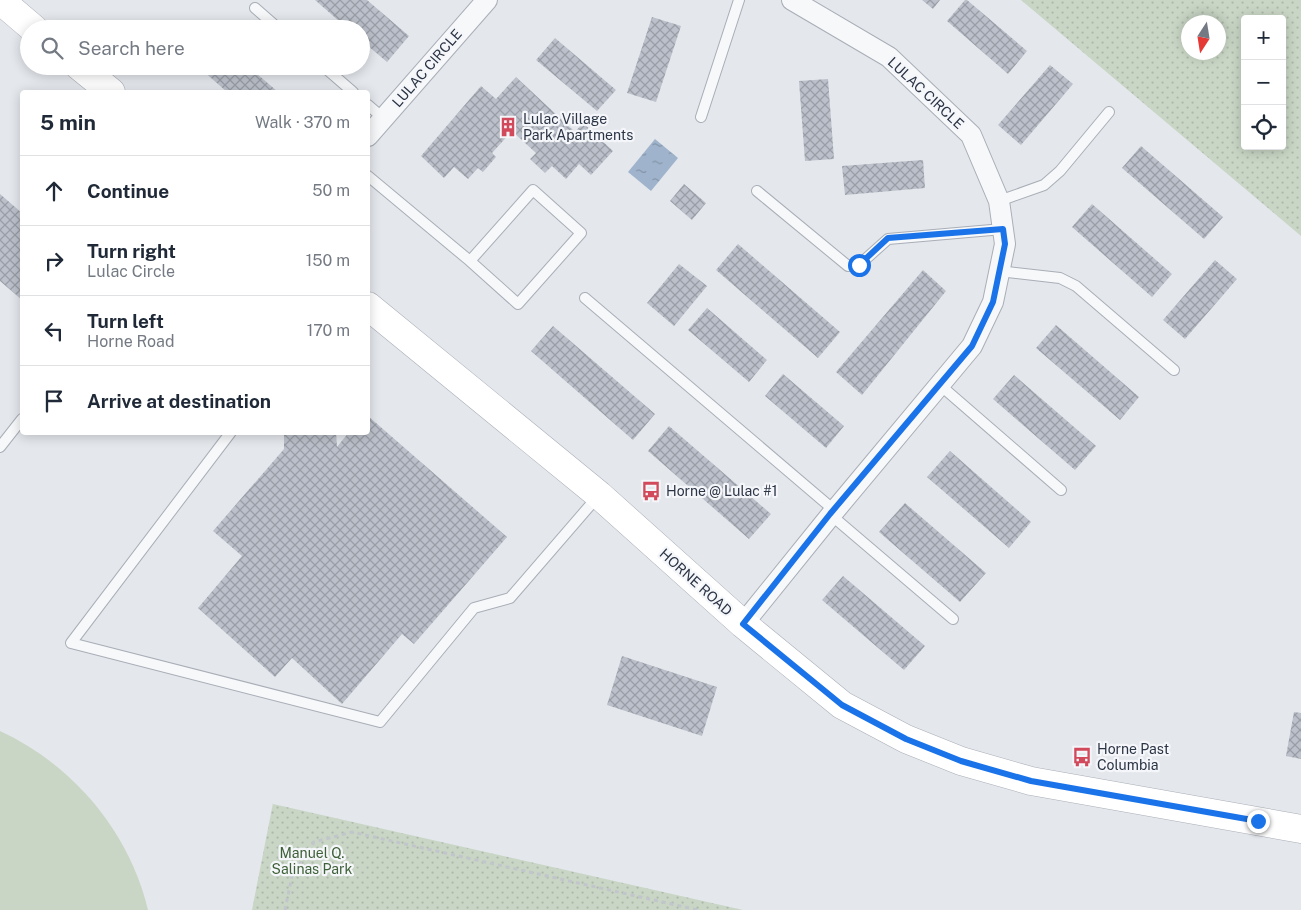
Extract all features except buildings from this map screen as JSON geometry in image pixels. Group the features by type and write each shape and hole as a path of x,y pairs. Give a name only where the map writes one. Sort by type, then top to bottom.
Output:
{"main road":[{"path":"0,0 23,20"},
{"path":"90,75 109,90"},
{"name":"HORNE ROAD","path":"370,308 598,495 743,624 842,705 906,739 961,761 1031,781 1301,830"}],"street":[{"name":"LULAC CIRCLE","path":"370,134 487,0"},
{"name":"LULAC CIRCLE","path":"743,624 832,512 972,346 993,302 1005,244 999,201 971,135 889,57 792,0"}],"lane":[{"path":"701,117 739,0"},
{"path":"255,8 269,20"},
{"path":"333,75 351,90"},
{"path":"370,107 383,118"},
{"path":"999,201 1044,185 1060,171 1109,112"},
{"path":"370,178 470,261 518,304 582,233 533,190 470,261"},
{"path":"757,190 848,266 859,265 888,238 1003,229"},
{"path":"1000,272 1060,278 1076,286 1174,370"},
{"path":"585,298 832,512 953,620"},
{"path":"940,385 1061,490"},
{"path":"0,447 20,422"},
{"path":"229,435 72,643 380,722 474,608 510,598 598,495"}],"path":[{"path":"286,910 292,876 314,842 352,832 698,910"}],"green space":[{"path":"1021,0 1301,0 1301,236"},
{"path":"0,731 27,745 51,762 74,782 94,804 112,828 127,853 139,881 148,910 0,910"},
{"name":"Manuel Q. Salinas Park","path":"273,804 743,910 252,910"}],"water":[{"path":"655,139 678,158 651,191 628,172"}],"place":[{"name":"Lulac Village Park Apartments","path":"508,127"},
{"name":"Horne @ Lulac #1","path":"651,491"},
{"name":"Horne Past Columbia","path":"1082,757"}],"route":[{"path":"859,265 888,238 1003,229 1005,244 993,302 972,346 830,514 743,624 842,705 906,739 961,761 1031,781 1258,821"}]}
